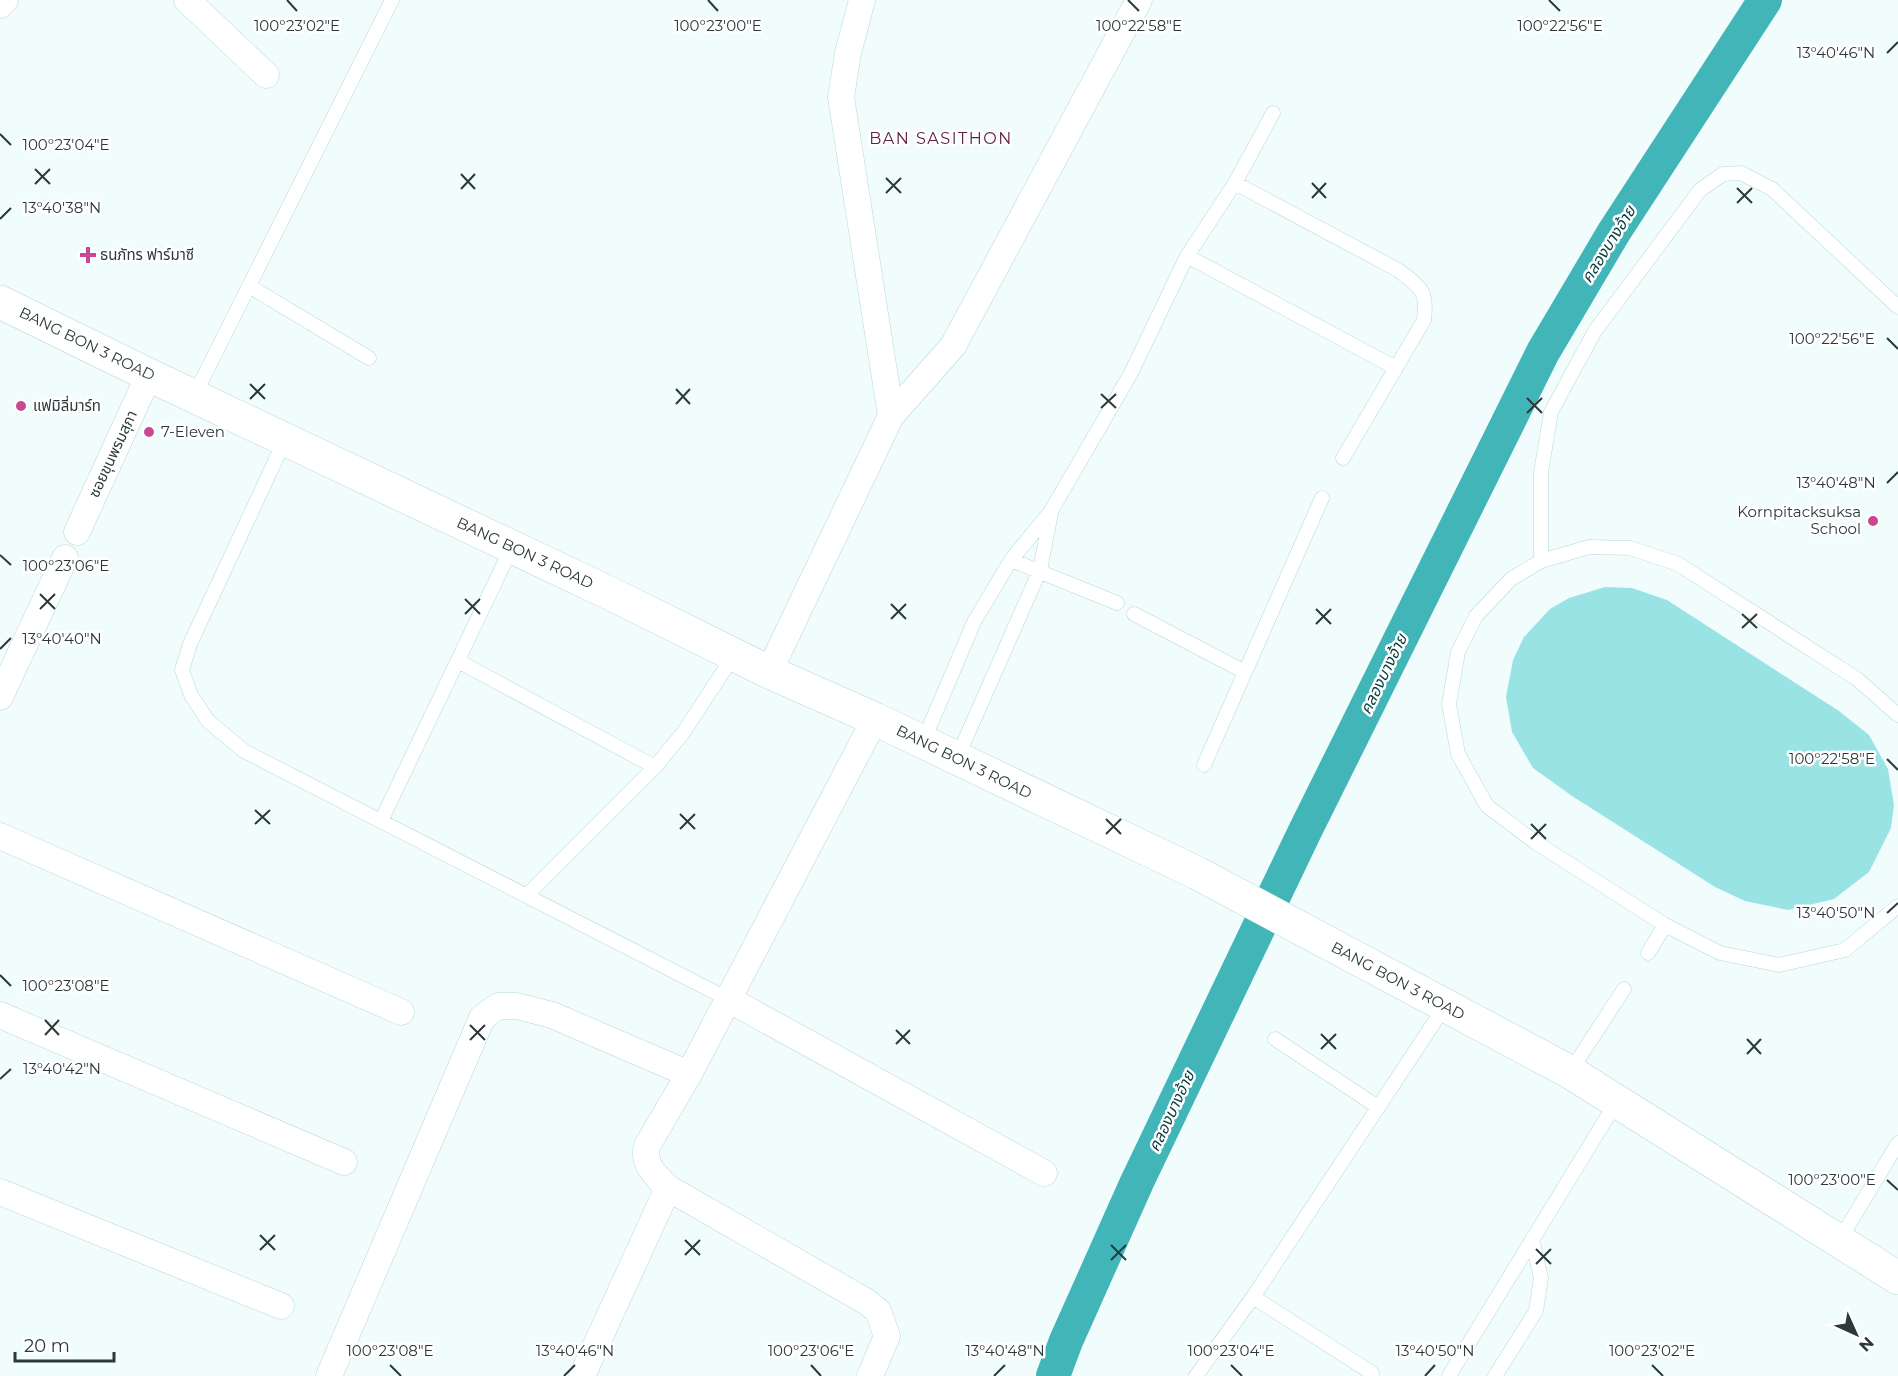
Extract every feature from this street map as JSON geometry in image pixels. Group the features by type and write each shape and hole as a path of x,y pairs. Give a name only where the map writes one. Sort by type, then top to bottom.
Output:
{"main road":[{"name":"BANG BON 3 ROAD","path":"0,302 769,672 875,719 1197,873 1570,1072 1898,1278"}],"street":[{"path":"0,5 5,0"},
{"path":"187,0 266,75"},
{"path":"862,0 848,53 841,97 891,416"},
{"path":"769,672 891,416 953,346 1139,0"},
{"name":"ซอยขุนพรมสุภา","path":"77,532 149,375"},
{"path":"0,697 65,558"},
{"path":"870,1376 887,1336 879,1311 668,1188 651,1172 644,1154 689,1074 875,719"},
{"path":"0,837 401,1012"},
{"path":"728,999 1044,1173"},
{"path":"329,1376 482,1018 498,1006 517,1006 543,1013 689,1074"},
{"path":"0,1015 344,1162"},
{"path":"582,1376 668,1188"},
{"path":"0,1192 281,1306"}],"lane":[{"path":"194,396 392,0"},
{"path":"923,742 974,622 1011,560 1051,511 1131,373 1187,256 1235,183 1273,113"},
{"path":"1540,561 1541,472 1551,412 1595,331 1700,190 1723,174 1741,173 1772,189 1898,307"},
{"path":"1235,183 1398,270 1421,288 1426,301 1424,320 1343,458"},
{"path":"1187,256 1396,368"},
{"path":"249,286 369,358"},
{"path":"285,440 190,644 182,670 191,696 207,721 244,751 728,999"},
{"path":"1204,765 1322,498"},
{"path":"957,758 1040,570 1051,511"},
{"path":"381,821 512,547"},
{"path":"1897,712 1857,679 1678,564 1630,548 1600,547 1589,547 1540,561 1510,579 1476,616 1458,652 1449,704 1458,754 1487,806 1535,842 1665,925 1720,953 1779,965 1845,950 1898,906"},
{"path":"1011,560 1117,603"},
{"path":"1134,614 1245,672"},
{"path":"527,895 655,767 683,733 734,655"},
{"path":"458,661 655,767"},
{"path":"1648,953 1665,925"},
{"path":"1570,1072 1624,989"},
{"path":"1196,1376 1253,1297 1445,1006"},
{"path":"1275,1039 1378,1107"},
{"path":"1449,1376 1617,1101"},
{"path":"1839,1241 1893,1162 1898,1143"},
{"path":"1495,1376 1536,1311 1541,1278 1532,1239"},
{"path":"1253,1297 1372,1373"}],"shaded area":[{"path":"1605,587 1632,588 1667,600 1839,711 1869,735 1888,769 1894,805 1891,828 1869,872 1834,899 1788,910 1745,901 1715,887 1572,796 1533,768 1512,732 1506,697 1513,660 1524,637 1550,609 1569,598"}],"waterway":[{"name":"คลองบางอ้าย","path":"1053,1376 1066,1341 1137,1182 1305,831 1543,352 1614,232 1765,0"}],"place":[{"name":"ธนภัทร ฟาร์มาซี","path":"88,255"},
{"name":"แฟมิลี่มาร์ท","path":"21,406"},
{"name":"7-Eleven","path":"149,432"},
{"name":"Kornpitacksuksa School","path":"1873,521"}],"district":[{"name":"BAN SASITHON","path":"941,138"}]}
